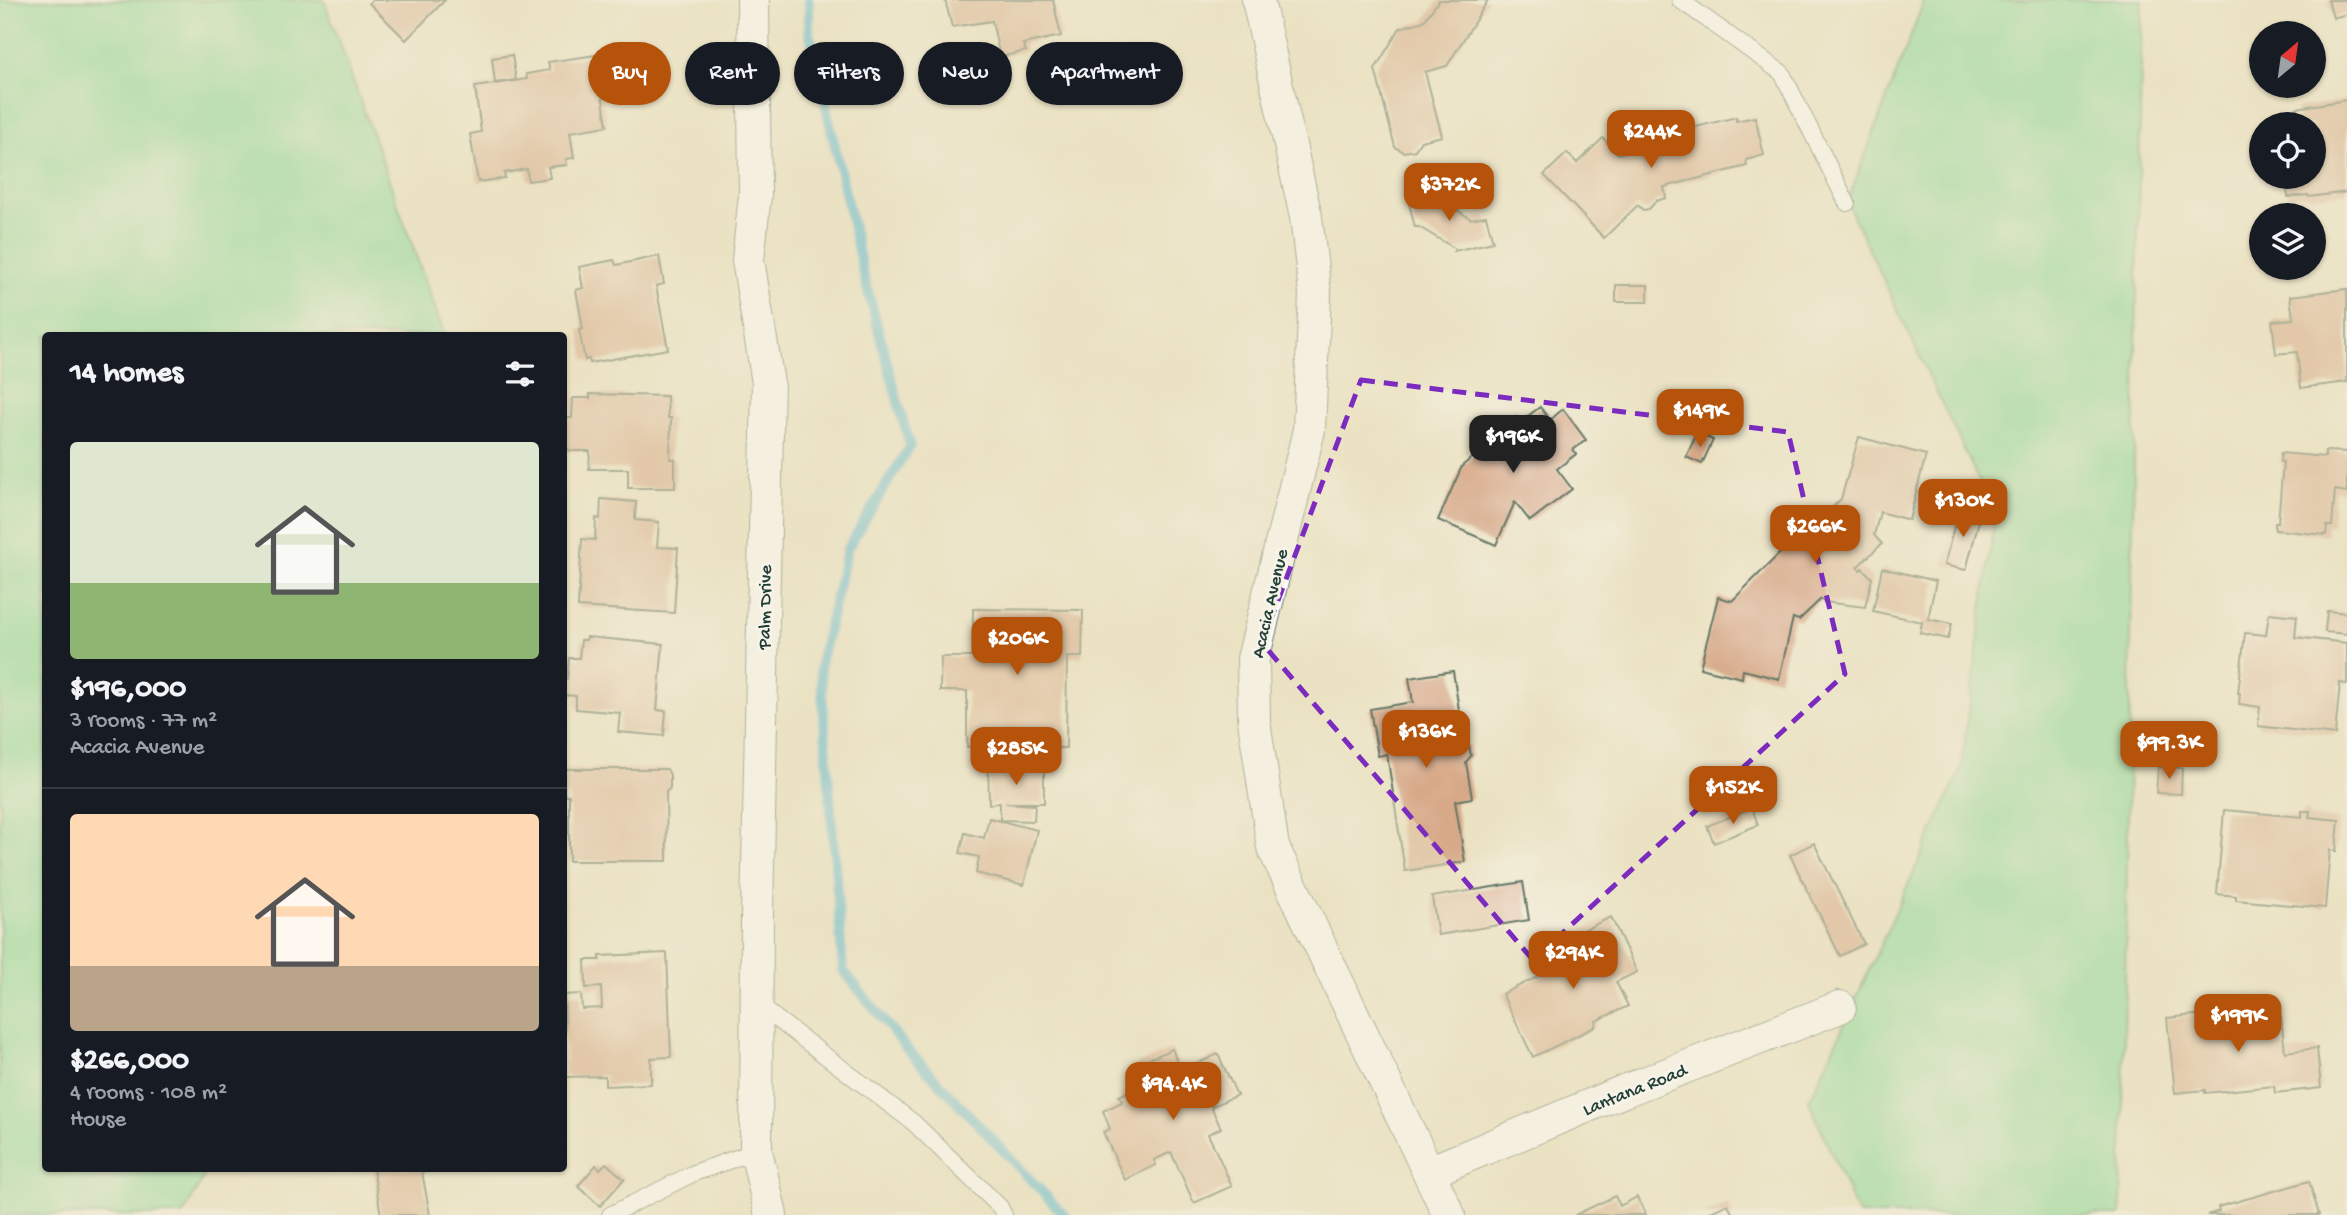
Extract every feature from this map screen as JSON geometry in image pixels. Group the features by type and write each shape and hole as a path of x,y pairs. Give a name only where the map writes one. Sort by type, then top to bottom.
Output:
{"street":[{"name":"Palm Drive","path":"753,0 755,195 748,260 768,383 756,1151 771,1215"},
{"name":"Acacia Avenue","path":"1258,0 1306,218 1315,294 1309,430 1253,659 1254,721 1273,847 1449,1215"},
{"name":"Lantana Road","path":"1429,1172 1624,1091 1840,1007"}],"lane":[{"path":"1680,0 1782,73 1847,203"},
{"path":"757,1004 914,1123 1004,1215"},
{"path":"610,1215 694,1172 756,1151"}],"highlighted area":[{"path":"1361,380 1788,432 1845,674 1533,960 1262,643"}],"green space":[{"path":"0,0 324,0 444,332 42,332 42,1172 206,1172 183,1215 0,1215"},
{"path":"1922,0 2142,0 2121,1215 1858,1215 1809,1101 1961,769 1995,515 1847,203"}],"building":[{"path":"372,0 445,0 406,40 369,3"},
{"path":"945,0 1053,0 1061,36 1026,42 1023,44 1026,51 1012,54 1012,42 997,42 992,21 952,27"},
{"path":"1439,0 1488,0 1447,66 1425,72 1442,136 1421,141 1415,150 1404,152 1395,147 1375,69 1400,28 1424,21"},
{"path":"2328,0 2347,0 2347,14 2333,18"},
{"path":"512,55 516,80 495,83 492,58"},
{"path":"588,56 588,105 604,105 607,126 570,132 574,158 566,159 567,165 548,167 550,178 528,181 527,169 504,173 505,178 478,182 470,134 481,132 475,87 527,79 526,74 550,70 548,62"},
{"path":"2347,100 2347,192 2288,197 2287,189 2326,189 2326,112 2296,112 2296,108"},
{"path":"1736,117 1736,121 1755,117 1764,155 1746,160 1747,166 1664,187 1666,198 1656,201 1649,209 1643,210 1638,205 1604,238 1544,175 1567,153 1577,163 1603,138 1618,154 1689,136 1688,129"},
{"path":"1436,194 1436,197 1471,219 1486,216 1493,242 1454,251 1454,248 1415,227 1408,200"},
{"path":"659,256 664,284 656,286 668,349 590,363 589,359 585,360 579,330 583,329 576,290 583,288 579,267 614,260 616,265"},
{"path":"1616,285 1648,285 1648,302 1616,302"},
{"path":"2347,289 2347,382 2301,388 2297,352 2276,354 2272,321 2293,319 2290,296"},
{"path":"590,394 667,396 668,418 671,418 670,459 675,459 675,488 628,488 628,469 589,469 590,451 567,449 567,418 572,418 573,398 590,398"},
{"path":"1540,407 1550,420 1563,409 1586,440 1573,450 1576,454 1557,469 1572,489 1530,521 1515,502 1496,545 1438,520 1462,466 1479,452 1476,448 1516,417 1520,422"},
{"path":"1697,433 1713,440 1702,464 1686,457"},
{"path":"1859,437 1926,455 1909,520 1880,512 1874,535 1882,544 1857,567 1860,570 1862,568 1872,578 1865,607 1824,602 1821,599 1799,620 1793,618 1779,679 1743,670 1742,678 1700,668 1718,597 1732,601 1812,521 1815,524 1841,499"},
{"path":"2325,451 2347,452 2347,492 2335,490 2332,526 2327,526 2326,535 2275,530 2275,523 2278,523 2283,462 2280,462 2281,453 2325,457"},
{"path":"601,499 636,502 635,520 659,522 657,547 678,548 674,613 578,607 582,539 595,540 596,518 600,519"},
{"path":"1959,508 1981,513 1966,570 1944,565"},
{"path":"1882,568 1936,581 1928,619 1952,624 1948,639 1920,633 1922,622 1873,611"},
{"path":"973,609 1083,610 1082,657 1067,657 1066,748 967,747 967,691 940,691 941,657 973,657"},
{"path":"2327,611 2347,613 2347,634 2325,632"},
{"path":"2269,613 2297,616 2295,637 2347,643 2347,684 2340,683 2335,735 2258,726 2260,707 2239,704 2245,633 2266,635"},
{"path":"587,637 663,644 657,710 666,711 664,736 618,732 620,713 576,709 576,696 567,695 569,658 579,658 581,640 586,640"},
{"path":"1453,671 1464,743 1469,746 1471,756 1466,762 1472,798 1455,801 1465,862 1405,871 1387,754 1378,756 1370,709 1413,702 1409,678"},
{"path":"1044,758 1044,803 1006,803 1035,805 1034,821 1000,820 1000,803 989,804 988,759"},
{"path":"2158,767 2182,768 2181,794 2156,793"},
{"path":"567,769 667,769 670,788 666,792 667,861 569,861"},
{"path":"1752,808 1758,825 1714,843 1707,826"},
{"path":"2224,810 2302,817 2302,811 2310,811 2309,817 2339,820 2336,851 2330,850 2325,908 2236,900 2236,896 2217,894"},
{"path":"989,818 1037,830 1024,885 976,873 979,857 960,853 965,833 984,838"},
{"path":"1814,843 1864,944 1840,956 1790,855"},
{"path":"1523,882 1529,920 1438,935 1432,897"},
{"path":"1611,917 1637,972 1616,982 1628,1006 1596,1021 1595,1027 1533,1057 1502,994 1583,955 1575,938 1577,933"},
{"path":"667,953 671,1057 651,1058 651,1084 605,1086 605,1076 567,1077 567,995 581,994 582,1009 602,1008 601,987 586,988 585,960 600,960 600,956"},
{"path":"2271,1007 2272,1017 2281,1016 2285,1052 2317,1048 2321,1088 2275,1093 2274,1086 2205,1093 2205,1090 2175,1093 2167,1018"},
{"path":"1172,1049 1181,1071 1218,1054 1237,1095 1211,1107 1221,1128 1208,1134 1232,1186 1194,1203 1171,1152 1154,1160 1156,1165 1125,1180 1103,1132 1110,1129 1103,1111 1122,1102 1119,1096 1144,1084 1135,1065"},
{"path":"606,1163 624,1179 600,1206 578,1186 596,1165 600,1169"},
{"path":"374,1172 422,1172 430,1215 381,1215"},
{"path":"2309,1181 2319,1215 2207,1215 2219,1211 2218,1207"},
{"path":"1615,1196 1620,1206 1637,1197 1646,1215 1575,1215"},
{"path":"1728,1204 1733,1215 1704,1215"}],"waterway":[{"path":"809,0 809,30 863,273 910,446 847,549 820,664 843,970 906,1048 1064,1215"}]}
